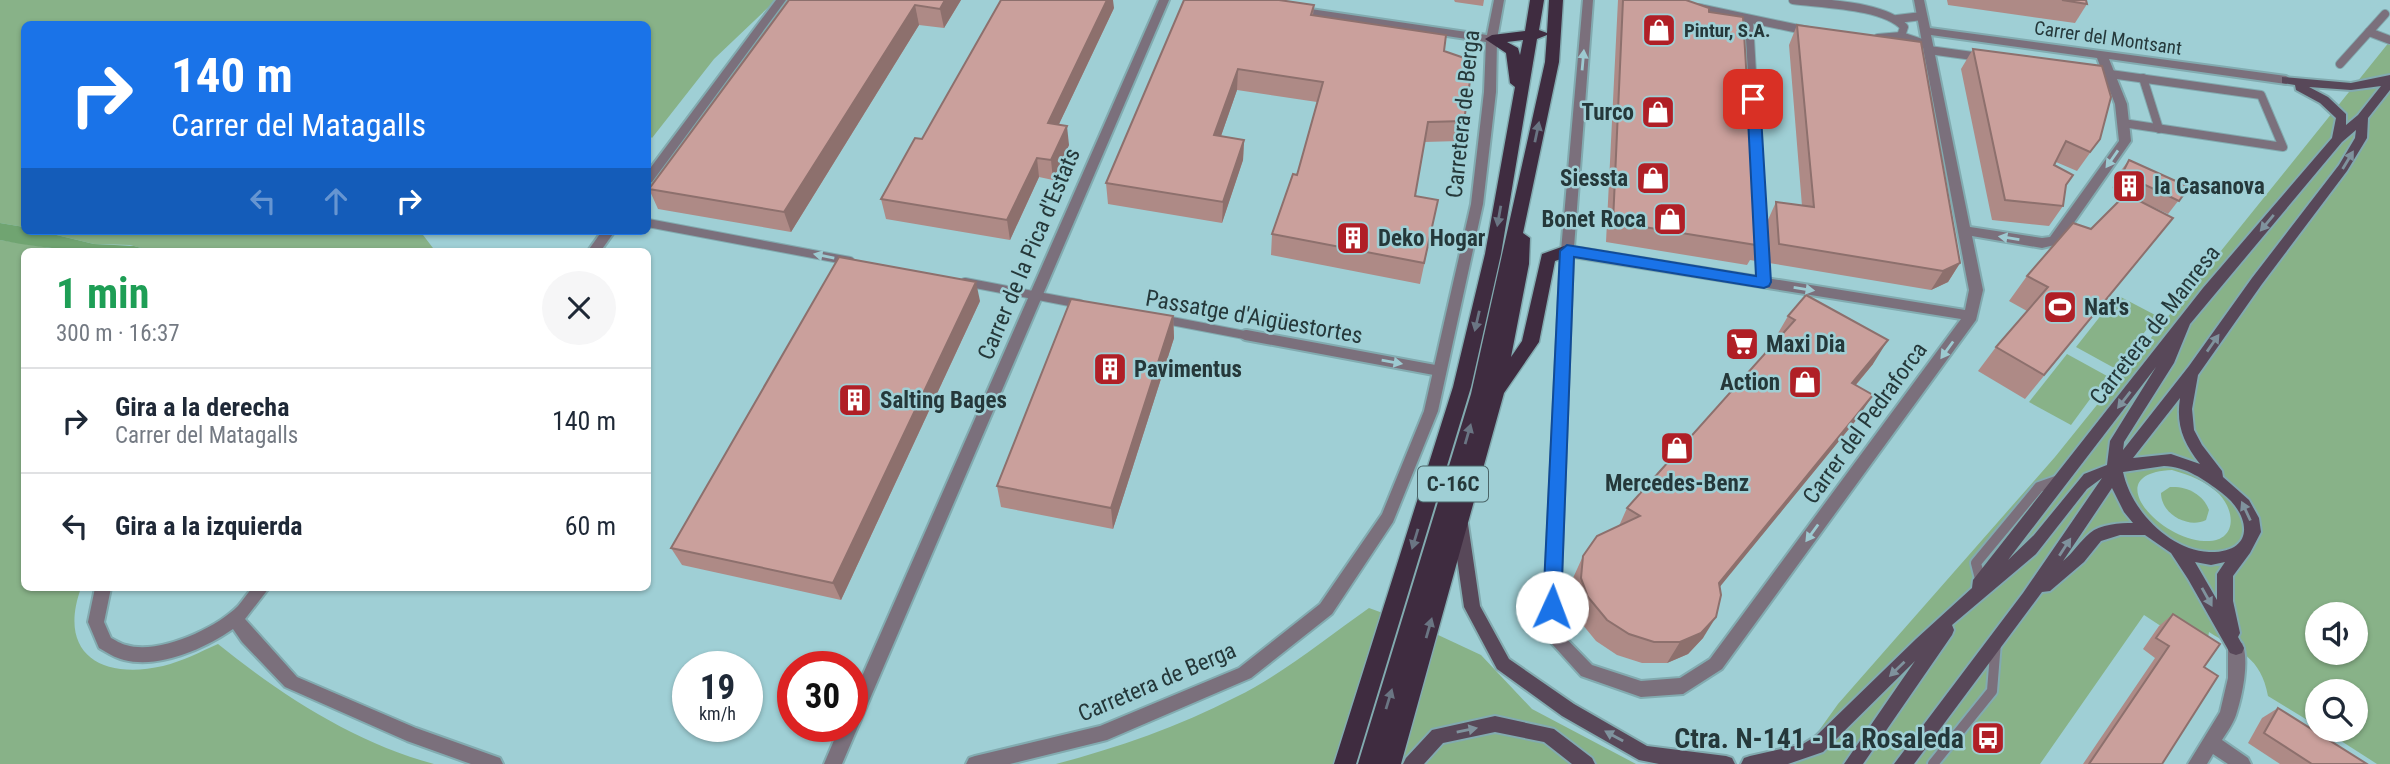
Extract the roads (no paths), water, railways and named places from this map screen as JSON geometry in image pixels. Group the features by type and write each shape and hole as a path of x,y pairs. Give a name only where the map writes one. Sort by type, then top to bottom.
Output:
{"main road":[{"name":"C-16C","path":"1345,764 1462,387 1493,254 1532,37 1536,0"},
{"path":"1492,39 1532,37 1543,33 1546,0"},
{"name":"C-16C","path":"1369,764 1480,394 1552,62 1556,0"},
{"path":"1492,39 1513,51 1519,100"},
{"path":"2286,80 2352,87 2390,80"},
{"path":"2286,80 2324,100 2343,117 2338,139"},
{"name":"Carretera de Manresa","path":"1964,605 2208,291 2338,139 2362,118 2390,80"},
{"path":"1903,764 2029,598 2115,471 2194,370 2257,281 2343,168 2361,138 2362,118"},
{"path":"1390,764 1495,396 1521,264 1522,199"},
{"path":"1495,396 1530,342 1548,258 1567,251"},
{"path":"2183,324 2169,359 2118,441 2113,453 2115,471 2127,506 2146,528 2175,547 2205,557 2225,557 2245,547"},
{"path":"2194,370 2184,410 2188,439 2224,485"},
{"path":"1750,764 1816,746 1964,605 2014,566 2039,541 2091,476 2146,460 2178,461 2198,468 2240,499 2250,517 2252,533 2225,575 2225,601 2236,648"},
{"path":"1460,519 1472,607 1503,664 1569,710 1646,754 1726,764"},
{"path":"2029,598 2079,557 2096,536 2120,529 2146,528"},
{"path":"2175,547 2194,574 2236,648"},
{"path":"1853,764 1964,605"},
{"path":"1412,764 1438,736 1495,724 1548,735 1586,764"}],"street":[{"path":"651,175 781,0"},
{"name":"Carrer de la Pica d'Estats","path":"868,682 1164,0"},
{"name":"Carretera de Berga","path":"975,764 1101,734 1245,673 1326,609 1388,517 1431,411 1477,204 1490,92 1492,39 1499,0"},
{"path":"1588,0 1567,251 1972,316 1976,290 1919,0"},
{"path":"1285,8 1492,39"},
{"name":"Carrer del Montsant","path":"1926,32 2286,80"},
{"path":"1964,230 2042,243 2054,241 2125,141 2121,104 2101,54"},
{"name":"Carrer del Pedraforca","path":"1567,251 1551,634 1587,671 1641,689 1683,686 1716,664 1972,316"},
{"path":"102,591 96,606 96,627 106,643 124,653 149,656 179,650 209,637 235,619 258,591"},
{"path":"235,619 248,637 291,682 414,735 494,764"},
{"path":"2197,764 2228,715 2236,678 2236,648"},
{"path":"833,764 842,742"},
{"path":"2211,742 2242,764"}],"lane":[{"path":"1793,0 1883,13 1897,19 1905,27 1900,36"},
{"path":"1693,7 1816,33"},
{"path":"2340,64 2385,14"},
{"path":"1897,19 1922,16"},
{"path":"1749,20 1764,282"},
{"path":"2369,32 2390,40"},
{"path":"1873,38 1900,36 1929,47 1984,57"},
{"path":"2094,72 2261,95 2283,146 2123,123"},
{"path":"2143,78 2160,128"},
{"path":"651,224 862,263"},
{"path":"956,281 1090,306"},
{"name":"Passatge d'Aigüestortes","path":"1144,316 1440,371"},
{"path":"1933,764 1992,691 1996,642"}],"place":[{"name":"Pintur, S.A.","path":"1659,30"},
{"name":"Turco","path":"1658,112"},
{"name":"Siessta","path":"1653,178"},
{"name":"la Casanova","path":"2129,186"},
{"name":"Bonet Roca","path":"1670,219"},
{"name":"Deko Hogar","path":"1353,238"},
{"name":"Nat's","path":"2060,307"},
{"name":"Maxi Dia","path":"1742,344"},
{"name":"Pavimentus","path":"1110,369"},
{"name":"Action","path":"1805,382"},
{"name":"Salting Bages","path":"855,400"},
{"name":"Mercedes-Benz","path":"1677,448"},
{"name":"Ctra. N-141 - La Rosaleda","path":"1988,738"}]}
